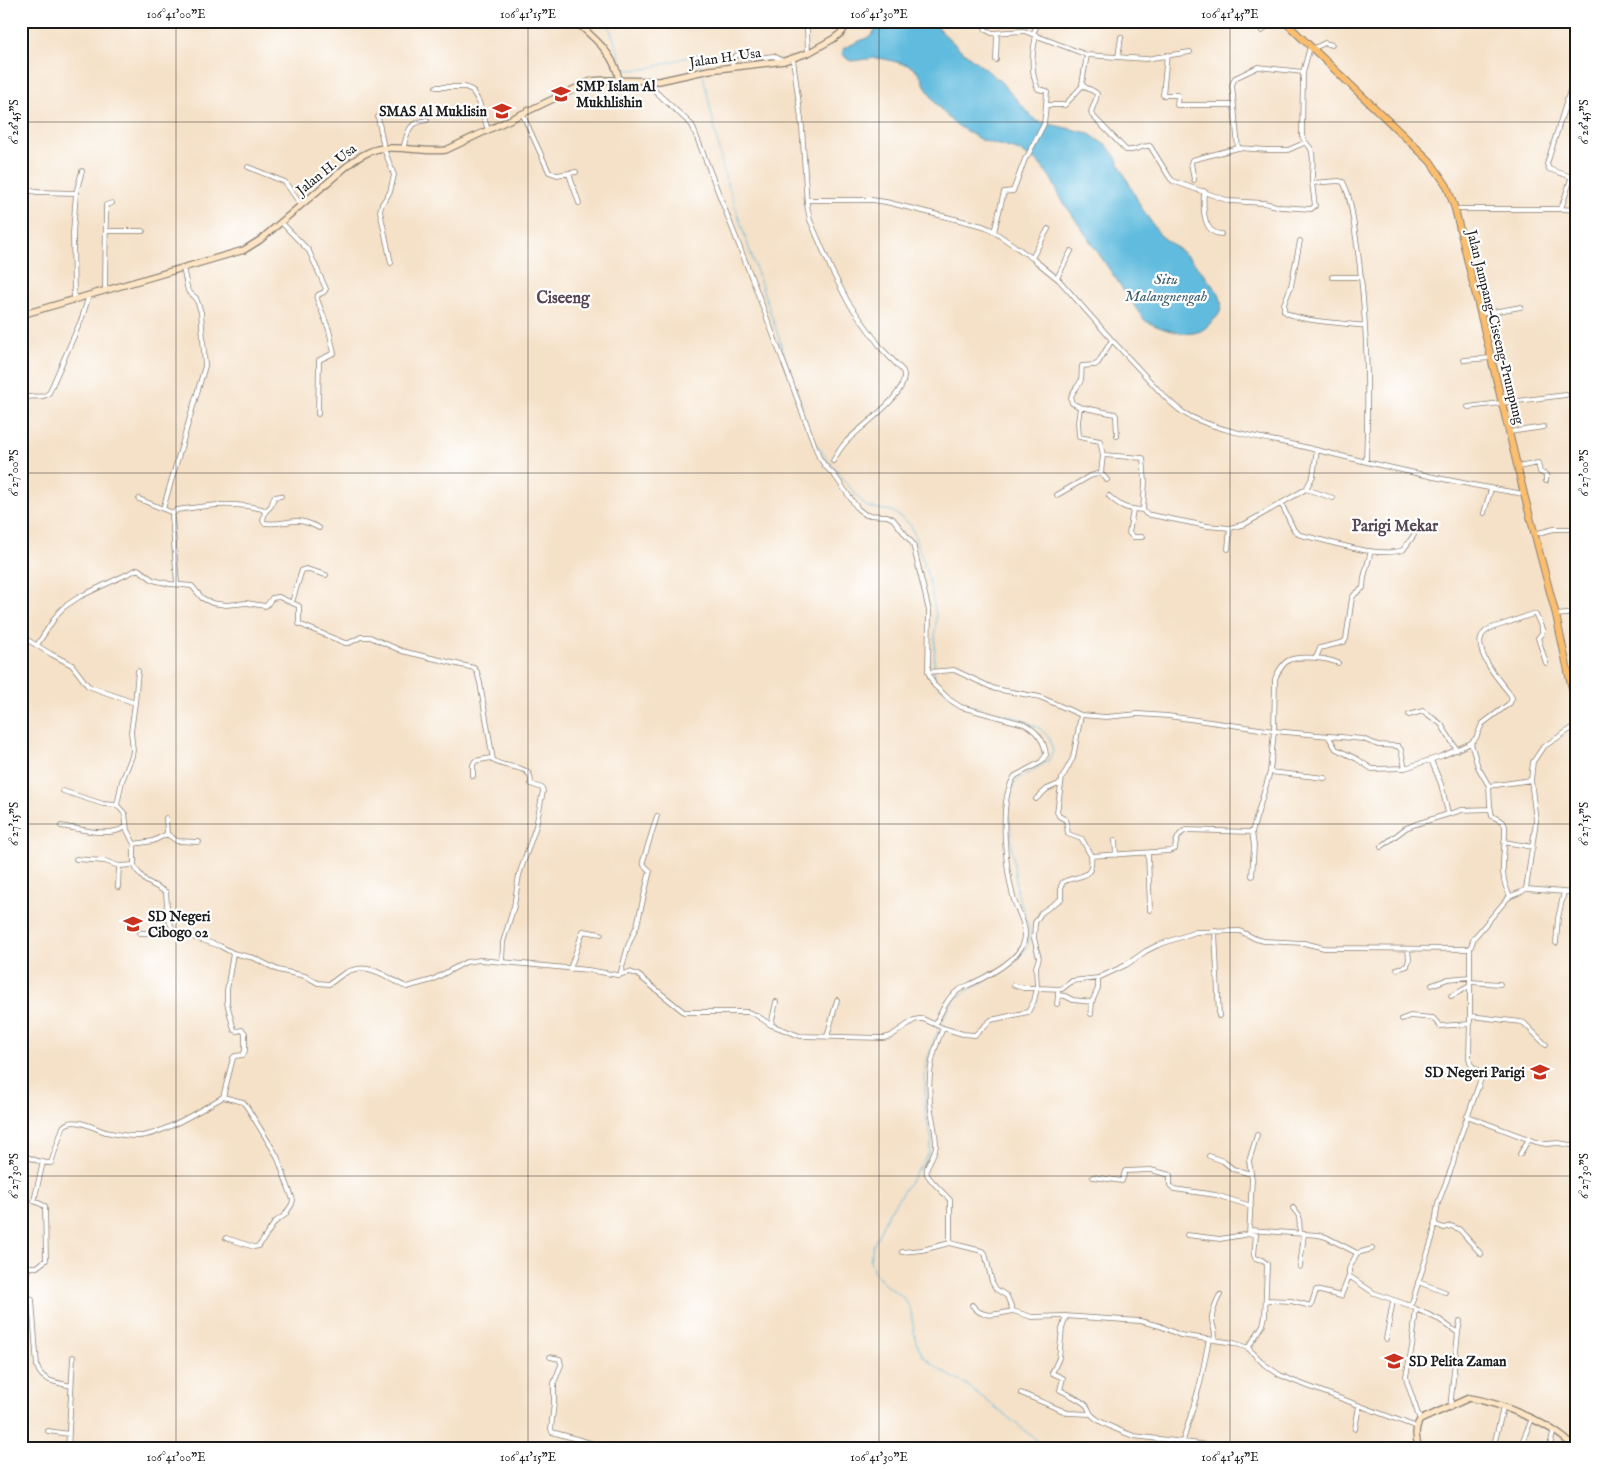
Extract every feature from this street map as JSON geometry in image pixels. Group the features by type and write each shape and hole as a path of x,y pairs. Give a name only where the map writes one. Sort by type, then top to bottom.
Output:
{"main road":[{"name":"Jalan Jampang–Ciseeng–Prumpung","path":"1284,21 1430,161 1447,186 1482,314 1524,494 1556,615 1573,692 1577,699"}],"street":[{"path":"575,21 607,51 618,70 620,80"},
{"path":"805,21 808,53"},
{"name":"Jalan H. Usa","path":"21,315 244,250 260,240 353,161 369,152 384,149 446,150 591,81 667,80 709,70 793,59 808,53 841,33 850,21"},
{"path":"982,21 984,28 988,32 1020,31 1088,55 1146,59 1190,52"},
{"path":"994,232 1004,192 1013,191 1024,159 1028,156 1044,124 1047,91 1038,89 1033,79 1032,55 1034,35 1040,21"},
{"path":"1262,31 1272,21"},
{"path":"996,60 997,33"},
{"path":"1118,57 1121,37"},
{"path":"1082,86 1097,94 1091,109 1092,115 1124,148 1129,151 1143,146 1150,146 1170,178 1183,185 1233,201 1312,209 1315,206 1312,183 1312,152 1310,147 1304,143 1302,131 1303,72 1311,48 1325,43 1332,45"},
{"path":"732,68 733,58 737,55 755,58 774,56 784,61"},
{"path":"1046,105 1065,105 1082,86 1088,55"},
{"path":"1167,55 1164,95 1178,94 1177,105 1234,105"},
{"path":"793,59 802,127 810,220 848,302 882,349 903,371 904,375 904,380 886,407 846,442 833,461"},
{"path":"1238,148 1232,82 1235,78 1255,68 1262,67 1303,72"},
{"path":"1577,68 1547,164 1549,169 1577,179"},
{"path":"649,81 653,89 692,126 819,457 835,476 850,499 864,514 869,516 887,516 893,519 914,544 930,611 928,672 934,685 940,692 961,707 1030,726 1036,731 1046,750 1046,755 1041,762 1015,776 1006,797 1008,863 1014,900 1025,929 1024,942 1014,957 986,976 955,992 935,1024"},
{"path":"436,87 465,87 472,90 479,102 488,130"},
{"path":"1566,100 1577,104"},
{"path":"522,113 550,172 557,175 576,172"},
{"path":"378,117 384,149 394,175 390,192 380,211 391,263"},
{"path":"403,149 410,128 418,122 427,120"},
{"path":"1194,180 1192,160 1238,148 1288,150 1304,143"},
{"path":"1561,209 1577,160"},
{"path":"248,167 285,182 301,205"},
{"path":"74,300 72,270 73,233 76,193 82,171"},
{"path":"568,174 579,203"},
{"path":"1312,183 1339,181 1344,184 1353,218 1362,277 1365,326 1368,410 1366,462"},
{"path":"21,189 37,192 76,193"},
{"path":"1204,191 1205,215 1208,228 1214,233 1222,234"},
{"path":"807,200 872,200 886,202 983,226 994,232 1057,278 1112,340 1182,413 1218,427 1366,462 1491,489 1524,494"},
{"path":"105,290 106,205 112,203"},
{"path":"1454,209 1577,210"},
{"path":"281,222 309,251 326,289 318,295 317,299 329,330 334,353 319,360 318,414"},
{"path":"1032,258 1048,228"},
{"path":"106,231 143,230"},
{"path":"1300,241 1291,286 1284,304 1286,313 1320,322 1365,326"},
{"path":"1057,278 1071,251"},
{"path":"163,509 205,366 203,319 199,305 194,296 188,291 183,268"},
{"path":"1332,277 1362,277"},
{"path":"21,410 24,398 28,396 43,397 49,393 82,318 89,295"},
{"path":"1482,314 1521,307"},
{"path":"1112,340 1098,363 1082,366 1081,380 1072,392 1070,400 1072,404 1080,407 1115,414 1117,436"},
{"path":"1464,360 1491,358"},
{"path":"1468,407 1566,395"},
{"path":"1080,407 1079,437 1100,441 1103,456 1101,473 1107,480"},
{"path":"1509,432 1544,427"},
{"path":"1103,456 1143,458 1145,477 1144,510 1146,514 1200,525 1230,528 1245,524 1306,489 1313,476 1317,450"},
{"path":"1518,467 1538,463 1540,472 1546,475 1546,481"},
{"path":"1057,495 1090,476 1101,473"},
{"path":"1306,489 1333,498"},
{"path":"1484,513 1491,489"},
{"path":"264,512 270,508 274,497 282,496"},
{"path":"1109,496 1125,508 1144,510"},
{"path":"139,499 173,513"},
{"path":"1281,503 1294,530 1300,535 1372,551 1396,552 1403,550 1414,535"},
{"path":"173,513 176,510 215,504 229,504 262,508 264,523 302,520 319,528"},
{"path":"1133,510 1129,533 1133,537 1142,537"},
{"path":"173,513 177,584"},
{"path":"1228,548 1230,528"},
{"path":"1534,534 1554,529 1577,529"},
{"path":"1316,658 1320,648 1344,642 1346,639 1352,598 1363,588 1364,577 1372,551"},
{"path":"37,645 64,607 79,597 134,570 140,570 154,580 192,586 206,601 222,605 247,603 264,606 275,596 292,602 300,608 299,624 345,643 348,644 361,637 370,637 402,651 474,668 480,683 492,758 500,765 519,768 527,772 530,775 531,784 542,788 543,792 536,826 519,875 514,906 503,942 502,962"},
{"path":"292,602 302,570 326,575"},
{"path":"1556,615 1577,613"},
{"path":"1328,736 1336,749 1372,769 1405,768 1431,760 1471,743 1476,738 1479,727 1512,700 1510,694 1489,667 1481,642 1483,633 1489,629 1533,614 1536,615 1542,629 1542,633 1538,638 1546,663"},
{"path":"21,636 72,665 88,686 135,703"},
{"path":"1252,876 1254,846 1252,832 1270,772 1276,675 1289,660 1316,658 1338,663"},
{"path":"928,672 954,670 995,689 1040,697 1081,716 1106,717 1138,714 1168,716 1274,731 1364,739 1378,745 1398,746 1401,750 1405,768"},
{"path":"138,671 131,732 133,750 120,788 117,804 125,814 126,827 134,844 134,865 146,881 166,892 168,919 174,931"},
{"path":"1409,715 1423,711 1436,719 1457,750"},
{"path":"140,933 169,933 174,931 220,946 233,953 254,958 278,970 305,976 324,984 332,983 351,970 365,969 378,971 407,987 432,980 473,960 570,968 620,975 626,972 634,972 684,1012 748,1012 756,1014 771,1025 795,1035 877,1038 891,1036 914,1020 923,1019 943,1028 974,1035 992,1020 1028,1012 1034,1001 1037,988 1036,967 1039,958 1034,938 1035,923 1041,913 1060,899 1063,882 1088,873 1092,867 1091,856 1082,839 1068,834 1066,820 1057,813 1061,783 1064,772 1073,758 1081,716"},
{"path":"1526,889 1536,821 1532,780 1533,762 1540,751 1577,726"},
{"path":"1471,743 1478,767 1490,786 1490,809 1492,816 1504,823 1503,875 1505,886 1510,896"},
{"path":"473,776 475,761 492,758"},
{"path":"1431,760 1441,784 1448,813"},
{"path":"1270,772 1325,778"},
{"path":"1490,786 1532,780"},
{"path":"1036,800 1047,789 1061,783"},
{"path":"64,792 103,804 117,804"},
{"path":"1381,847 1406,828 1448,813 1473,809 1490,809"},
{"path":"620,975 626,952 637,925 649,875 648,868 644,865 643,861 657,816"},
{"path":"166,818 167,834"},
{"path":"61,826 106,832 116,832 126,827"},
{"path":"1091,856 1162,853 1173,850 1181,833 1186,830 1252,832"},
{"path":"134,844 153,841 167,834"},
{"path":"167,834 180,842 199,842"},
{"path":"1115,840 1116,855"},
{"path":"1504,842 1533,847"},
{"path":"1148,853 1150,910"},
{"path":"76,860 105,861 119,866 134,865"},
{"path":"118,887 119,866"},
{"path":"1410,1306 1433,1236 1438,1203 1453,1164 1467,1116 1482,1079 1481,1074 1471,1065 1469,1058 1470,949 1474,938 1510,896 1526,889 1577,894"},
{"path":"1556,943 1558,918 1564,892"},
{"path":"570,968 583,931 601,934"},
{"path":"1215,931 1219,1016"},
{"path":"1014,985 1023,988 1064,988 1072,981 1098,978 1126,966 1146,951 1158,945 1196,932 1240,931 1264,941 1304,942 1324,948 1470,949"},
{"path":"1398,969 1407,966 1409,959 1408,949"},
{"path":"223,1097 233,1058 243,1055 245,1046 245,1033 242,1030 235,1031 227,1003 227,990 233,953"},
{"path":"1091,1014 1092,1002 1097,992 1098,978"},
{"path":"1432,985 1448,979 1500,984"},
{"path":"1451,996 1470,981"},
{"path":"1057,1004 1058,989"},
{"path":"1058,995 1073,1000 1092,1002"},
{"path":"827,1037 837,1000"},
{"path":"771,1025 776,1002"},
{"path":"1402,1019 1410,1016 1433,1018 1440,1026 1470,1024"},
{"path":"1470,1016 1524,1023 1546,1045"},
{"path":"943,1028 929,1073 936,1147 926,1171 927,1175 950,1200 950,1242"},
{"path":"21,1154 42,1162 49,1163 53,1161 65,1124 69,1122 86,1124 105,1132 144,1136 165,1128 223,1097 243,1102 277,1156 293,1200 285,1214 274,1222 256,1247 226,1238"},
{"path":"1467,1116 1543,1144 1558,1143 1577,1146"},
{"path":"1250,1232 1251,1174 1249,1164 1257,1136"},
{"path":"1520,1154 1529,1139"},
{"path":"1209,1156 1221,1160 1233,1169 1251,1174"},
{"path":"21,1287 29,1267 37,1267 46,1260 45,1206 34,1201 42,1162"},
{"path":"1094,1177 1122,1181 1123,1174 1126,1171 1151,1170 1170,1175 1170,1185 1174,1189 1216,1195 1251,1206"},
{"path":"1293,1208 1299,1216 1302,1233 1300,1267"},
{"path":"1434,1224 1444,1228 1451,1226 1459,1229 1481,1254"},
{"path":"1248,1348 1263,1325 1266,1316 1267,1300 1267,1264 1255,1258 1256,1235 1250,1232"},
{"path":"1187,1235 1220,1239 1250,1232 1302,1233 1326,1237 1357,1253 1372,1249"},
{"path":"902,1252 922,1250 950,1242 982,1251 985,1253 992,1282 996,1289 1007,1296 1013,1311"},
{"path":"1267,1300 1292,1301 1311,1306 1316,1290 1341,1296 1357,1253"},
{"path":"1349,1276 1369,1291 1410,1306 1440,1320 1458,1333"},
{"path":"1418,1282 1445,1292"},
{"path":"21,1295 26,1295 32,1300 38,1373 45,1379 71,1386"},
{"path":"1183,1441 1211,1339 1216,1331 1212,1315 1220,1295"},
{"path":"1386,1339 1393,1300"},
{"path":"972,1305 977,1313 983,1315 1013,1311 1032,1317 1066,1316 1140,1321 1180,1334 1234,1343 1248,1348 1265,1365 1280,1375 1417,1427"},
{"path":"1416,1309 1412,1347 1406,1376 1420,1420 1416,1436 1419,1449"},
{"path":"1066,1316 1058,1358 1052,1373 1063,1378 1060,1390 1085,1404 1091,1414"},
{"path":"1450,1408 1460,1321"},
{"path":"68,1449 73,1356"},
{"path":"550,1357 560,1359 561,1365 554,1384 552,1432 601,1446 605,1449"},
{"path":"1021,1393 1068,1413 1091,1414 1112,1427 1134,1436 1242,1449"},
{"path":"1420,1420 1469,1398 1532,1419 1564,1436 1575,1449"},
{"path":"1355,1429 1359,1406"},
{"path":"1493,1449 1503,1408"},
{"path":"1520,1449 1532,1419"},
{"path":"1549,1449 1554,1430"},
{"path":"48,1431 69,1434"}],"water":[{"name":"Situ Malangnengah","path":"881,21 932,21 961,50 999,80 1036,121 1088,133 1108,147 1115,156 1141,207 1160,235 1191,259 1218,292 1222,306 1216,318 1204,329 1190,333 1174,332 1144,320 1062,200 1050,177 1038,162 1017,150 981,140 952,122 937,105 920,75 908,65 875,58 851,61 847,59 842,53 844,48 871,36"}],"waterway":[{"path":"607,21 625,70 647,69 697,54 702,70"},
{"path":"703,74 724,173 802,407"},
{"path":"816,444 867,507 892,511 911,525 928,576 936,615 934,669 935,679 940,687 958,701 1024,720 1041,729 1050,739 1053,751 1048,761 1015,783 1010,794 1008,810 1017,892 1029,927 1030,938 1026,950 1012,965 953,1000 940,1025"},
{"path":"939,1029 925,1069 925,1112 932,1140 929,1153 888,1214 873,1246 870,1260 874,1272 885,1285 902,1296 910,1307 916,1342 923,1356 943,1372 967,1385 1048,1449"}],"place":[{"name":"SMP Islam Al Mukhlishin","path":"561,94"},
{"name":"SMAS Al Muklisin","path":"502,111"},
{"name":"SD Negeri Cibogo 02","path":"133,924"},
{"name":"SD Negeri Parigi","path":"1540,1072"},
{"name":"SD Pelita Zaman","path":"1394,1361"}],"district":[{"name":"Ciseeng","path":"563,297"},
{"name":"Parigi Mekar","path":"1395,525"}]}
